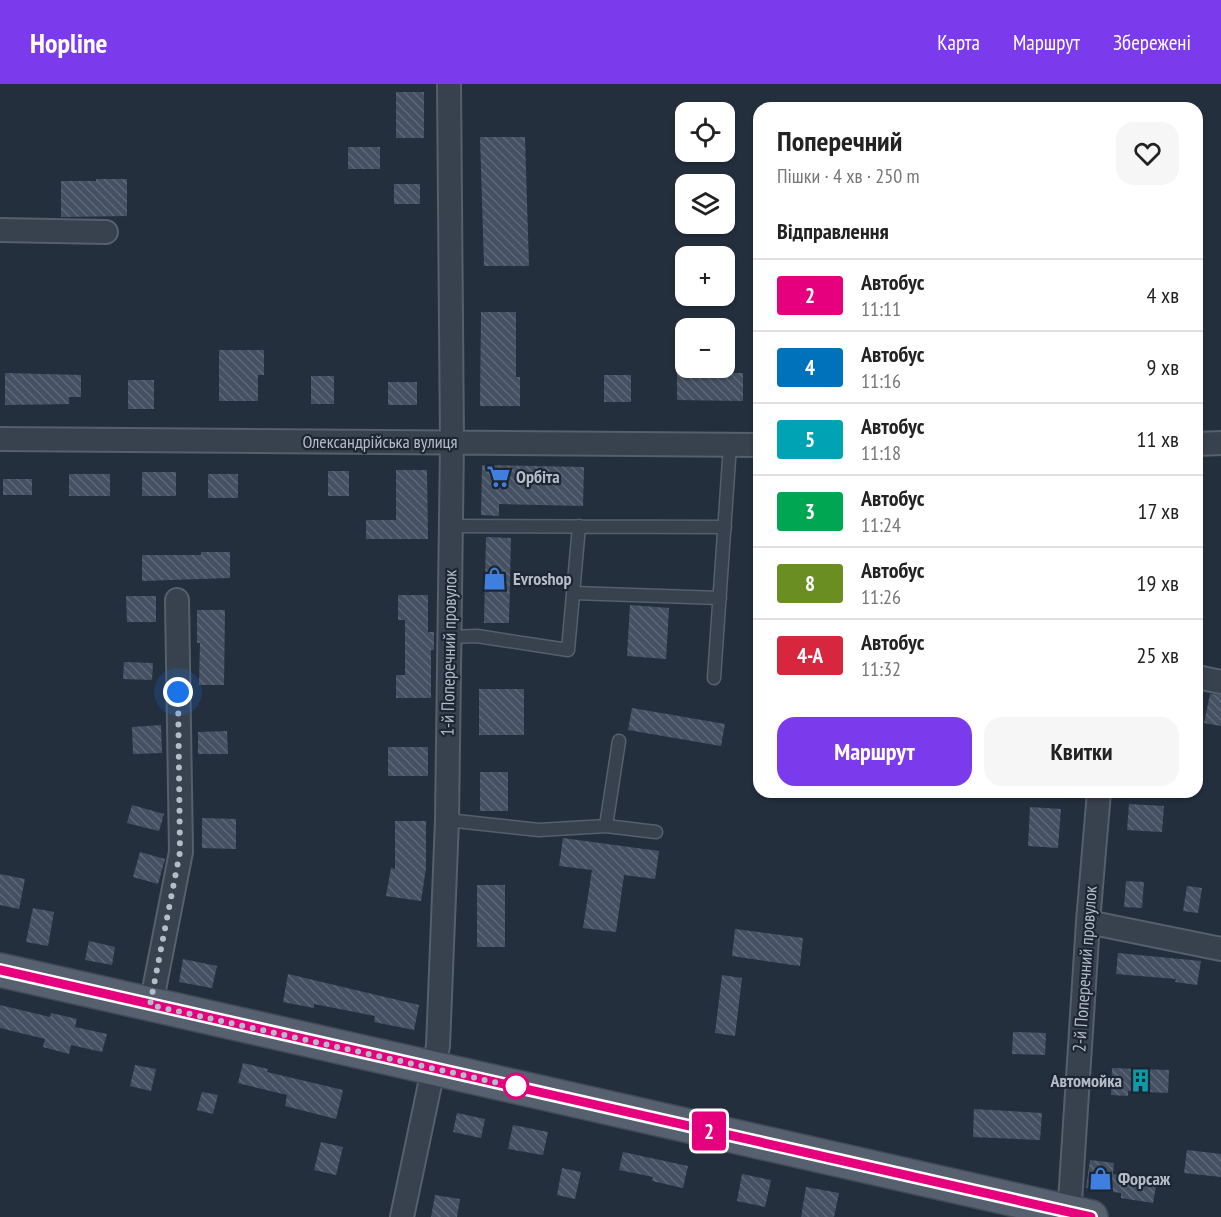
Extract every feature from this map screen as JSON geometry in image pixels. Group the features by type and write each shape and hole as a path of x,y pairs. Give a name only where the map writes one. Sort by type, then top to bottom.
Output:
{"main road":[{"path":"0,970 1076,1215"}],"street":[{"name":"1-й Поперечний провулок","path":"402,1217 438,1047 447,820 452,443 449,84"},
{"path":"0,230 106,231"},
{"name":"Олександрійська вулиця","path":"0,439 753,445"},
{"path":"1203,444 1221,443"},
{"path":"150,1005 180,852 177,600"},
{"path":"1203,678 1221,682"},
{"name":"2-й Поперечний провулок","path":"1076,1215 1088,922 1099,798"},
{"path":"1088,922 1221,949"}],"lane":[{"path":"714,678 730,445"},
{"path":"450,526 725,527"},
{"path":"449,637 477,636 568,650 579,526"},
{"path":"574,592 720,598"},
{"path":"606,826 619,741"},
{"path":"447,820 539,830 606,826 656,832"}],"building":[{"path":"396,92 424,92 424,138 396,138"},
{"path":"480,137 525,137 529,266 484,266"},
{"path":"348,147 380,147 380,169 348,169"},
{"path":"96,179 127,179 127,216 61,217 61,181 96,181"},
{"path":"394,184 420,184 420,204 394,204"},
{"path":"481,312 516,312 516,377 520,377 520,406 480,406"},
{"path":"219,350 264,350 264,375 258,375 258,401 219,401"},
{"path":"5,373 81,375 81,397 69,397 69,404 5,405"},
{"path":"735,373 743,373 743,401 677,400 677,378 735,378"},
{"path":"604,375 631,375 631,402 604,402"},
{"path":"311,376 334,376 334,404 311,404"},
{"path":"128,380 154,380 154,409 128,409"},
{"path":"388,382 417,382 417,405 388,405"},
{"path":"482,465 584,467 583,506 499,504 499,516 481,515"},
{"path":"396,470 427,470 428,539 366,539 366,520 396,520"},
{"path":"328,471 349,471 349,496 328,496"},
{"path":"142,472 176,472 176,496 142,496"},
{"path":"69,474 110,474 110,496 69,496"},
{"path":"208,474 238,474 238,498 208,498"},
{"path":"3,479 32,479 32,495 3,495"},
{"path":"486,537 511,538 509,623 484,623"},
{"path":"201,552 230,552 230,578 142,581 142,555 201,555"},
{"path":"398,595 428,595 428,632 434,632 434,650 431,650 431,698 396,698 396,675 405,675 405,620 398,620"},
{"path":"126,596 156,596 156,622 127,622"},
{"path":"630,605 669,608 666,659 627,656"},
{"path":"197,610 225,610 224,685 199,685 200,643 197,643"},
{"path":"124,662 153,663 152,680 123,679"},
{"path":"479,689 524,689 524,735 479,735"},
{"path":"1210,694 1221,695 1221,726 1204,723"},
{"path":"632,708 725,724 721,746 628,730"},
{"path":"161,725 162,753 133,754 132,727"},
{"path":"227,731 228,754 198,754 198,732"},
{"path":"388,747 428,747 428,776 388,776"},
{"path":"480,772 508,772 508,811 480,811"},
{"path":"1129,804 1164,806 1162,832 1127,830"},
{"path":"132,805 164,814 159,831 127,823"},
{"path":"1030,807 1061,809 1058,848 1028,846"},
{"path":"202,818 236,819 236,849 202,848"},
{"path":"395,821 426,821 426,868 421,901 386,896 391,868 395,869"},
{"path":"563,838 659,851 655,879 624,875 616,932 583,928 592,870 559,866"},
{"path":"140,852 165,859 158,884 133,877"},
{"path":"0,874 25,879 19,909 0,905"},
{"path":"1126,881 1144,882 1142,908 1124,907"},
{"path":"477,885 505,885 505,947 477,947"},
{"path":"1187,886 1202,888 1198,913 1183,911"},
{"path":"33,908 54,912 48,946 26,942"},
{"path":"735,929 803,938 800,966 732,956"},
{"path":"89,941 115,947 112,965 85,960"},
{"path":"1118,953 1201,961 1197,985 1175,982 1176,979 1116,974"},
{"path":"183,959 217,966 212,988 179,982"},
{"path":"288,974 419,1005 414,1030 374,1022 375,1016 314,1004 314,1008 283,1002"},
{"path":"722,975 742,978 735,1036 715,1033"},
{"path":"0,1005 50,1017 51,1013 77,1019 75,1027 107,1034 102,1052 71,1045 69,1054 43,1047 45,1039 0,1028"},
{"path":"1013,1032 1046,1033 1045,1055 1012,1054"},
{"path":"243,1063 268,1069 267,1072 343,1090 336,1119 285,1106 287,1095 238,1083"},
{"path":"135,1065 156,1069 151,1091 130,1086"},
{"name":"Автомойка","path":"1112,1068 1169,1070 1168,1093 1128,1091 1128,1096 1111,1095"},
{"path":"202,1092 218,1095 213,1114 197,1110"},
{"path":"974,1109 1042,1113 1040,1140 973,1137"},
{"path":"457,1113 485,1119 481,1138 453,1132"},
{"path":"513,1125 548,1132 543,1155 508,1149"},
{"path":"321,1142 343,1147 336,1175 314,1170"},
{"path":"1187,1150 1221,1154 1221,1177 1184,1173"},
{"path":"623,1152 688,1166 683,1188 652,1181 653,1177 619,1170"},
{"path":"1090,1160 1114,1163 1113,1174 1157,1181 1153,1203 1121,1198 1121,1193 1086,1188"},
{"path":"562,1168 581,1172 575,1199 557,1195"},
{"path":"742,1174 771,1180 765,1207 737,1201"},
{"path":"806,1187 839,1193 834,1217 801,1217"},
{"path":"435,1195 460,1199 457,1217 431,1217"}],"bus line":[{"name":"2","path":"0,970 1091,1217"}],"place":[{"name":"Орбіта","path":"498,477"},
{"name":"Evroshop","path":"495,579"},
{"name":"Автомойка","path":"1140,1081"},
{"name":"Форсаж","path":"1100,1179"}],"route":[{"path":"178,692 180,852 150,1005 525,1089 516,1086"}]}
